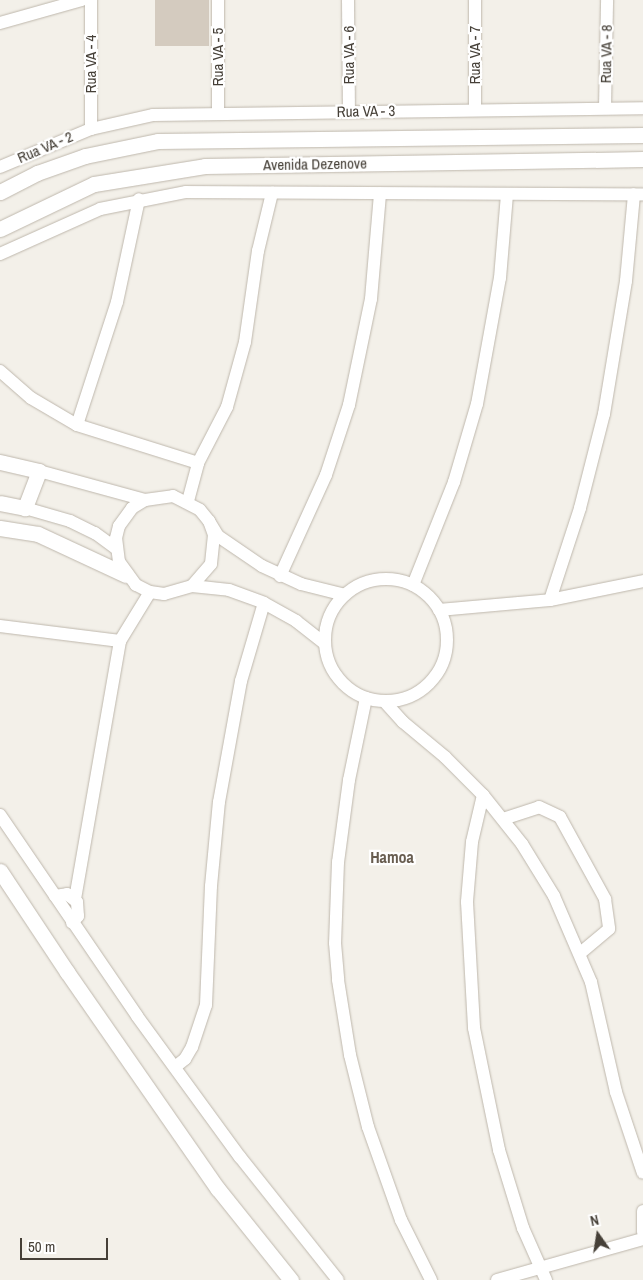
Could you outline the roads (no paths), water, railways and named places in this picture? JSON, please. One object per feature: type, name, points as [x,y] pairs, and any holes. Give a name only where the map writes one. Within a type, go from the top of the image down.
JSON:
[{"type":"street","points":[[3,17],[82,0]]},
{"type":"street","name":"Rua VA - 4","points":[[91,0],[91,129]]},
{"type":"street","name":"Rua VA - 5","points":[[218,0],[218,114]]},
{"type":"street","name":"Rua VA - 6","points":[[348,0],[349,110]]},
{"type":"street","name":"Rua VA - 7","points":[[475,0],[475,110]]},
{"type":"street","name":"Rua VA - 8","points":[[605,108],[607,0]]},
{"type":"street","name":"Rua VA - 3","points":[[91,129],[153,115],[349,110],[643,108]]},
{"type":"street","name":"Rua VA - 2","points":[[0,167],[91,129]]},
{"type":"street","name":"Avenida Dezenove","points":[[0,192],[37,173],[85,156],[158,141],[643,135]]},
{"type":"street","name":"Avenida Dezenove","points":[[0,229],[94,184],[205,166],[643,159]]},
{"type":"street","points":[[0,254],[100,209],[139,199],[186,192],[638,194],[623,307],[604,414],[580,508],[550,600]]},
{"type":"street","points":[[188,501],[198,463],[227,407],[245,342],[258,251],[272,193]]},
{"type":"street","points":[[280,576],[312,509],[349,405],[371,299],[380,193]]},
{"type":"street","points":[[413,586],[454,482],[477,404],[500,278],[507,194]]},
{"type":"street","points":[[77,425],[117,302],[139,199]]},
{"type":"street","points":[[0,370],[31,398],[77,425],[198,463]]},
{"type":"street","points":[[0,462],[40,471],[144,500],[173,496],[188,501],[229,544],[280,576],[345,595]]},
{"type":"street","points":[[25,508],[40,471]]},
{"type":"street","points":[[126,575],[116,548],[119,526],[132,508],[144,500]]},
{"type":"street","points":[[0,503],[70,521],[116,548]]},
{"type":"street","points":[[192,586],[203,576],[214,550],[208,521]]},
{"type":"street","points":[[0,528],[38,534],[126,575],[150,592],[164,594],[192,586],[229,590],[264,603],[296,620],[324,644]]},
{"type":"street","points":[[378,580],[396,580],[413,586],[428,596],[439,610],[446,628],[447,646],[442,663],[433,679],[419,691],[402,699],[384,701],[366,698],[350,690],[337,677],[328,661],[324,644],[326,625],[333,608],[345,595],[360,584],[378,580]]},
{"type":"street","points":[[439,610],[550,600],[643,581]]},
{"type":"street","points":[[72,924],[79,911],[74,898],[120,641],[150,592]]},
{"type":"street","points":[[174,1067],[185,1059],[192,1047],[206,1005],[211,886],[218,802],[241,681],[264,603]]},
{"type":"street","points":[[0,626],[120,641]]},
{"type":"street","points":[[366,698],[349,780],[338,862],[335,943],[338,980],[350,1054],[370,1135],[401,1220],[430,1280]]},
{"type":"street","points":[[384,701],[403,722],[445,757],[483,795],[503,819],[554,896],[591,982],[626,1128],[643,1173]]},
{"type":"street","points":[[483,795],[472,842],[467,902],[474,1028],[499,1150],[543,1274]]},
{"type":"street","points":[[503,819],[539,807],[560,817],[605,899],[609,929],[580,953]]},
{"type":"street","points":[[0,815],[72,924],[174,1067],[338,1280]]},
{"type":"street","points":[[0,871],[72,981],[218,1189],[291,1280]]},
{"type":"street","points":[[55,896],[67,894],[74,898]]},
{"type":"street","points":[[643,1211],[643,1232]]},
{"type":"street","points":[[497,1280],[543,1274],[643,1239]]},
{"type":"district","name":"Hamoa","points":[[392,857]]}]
